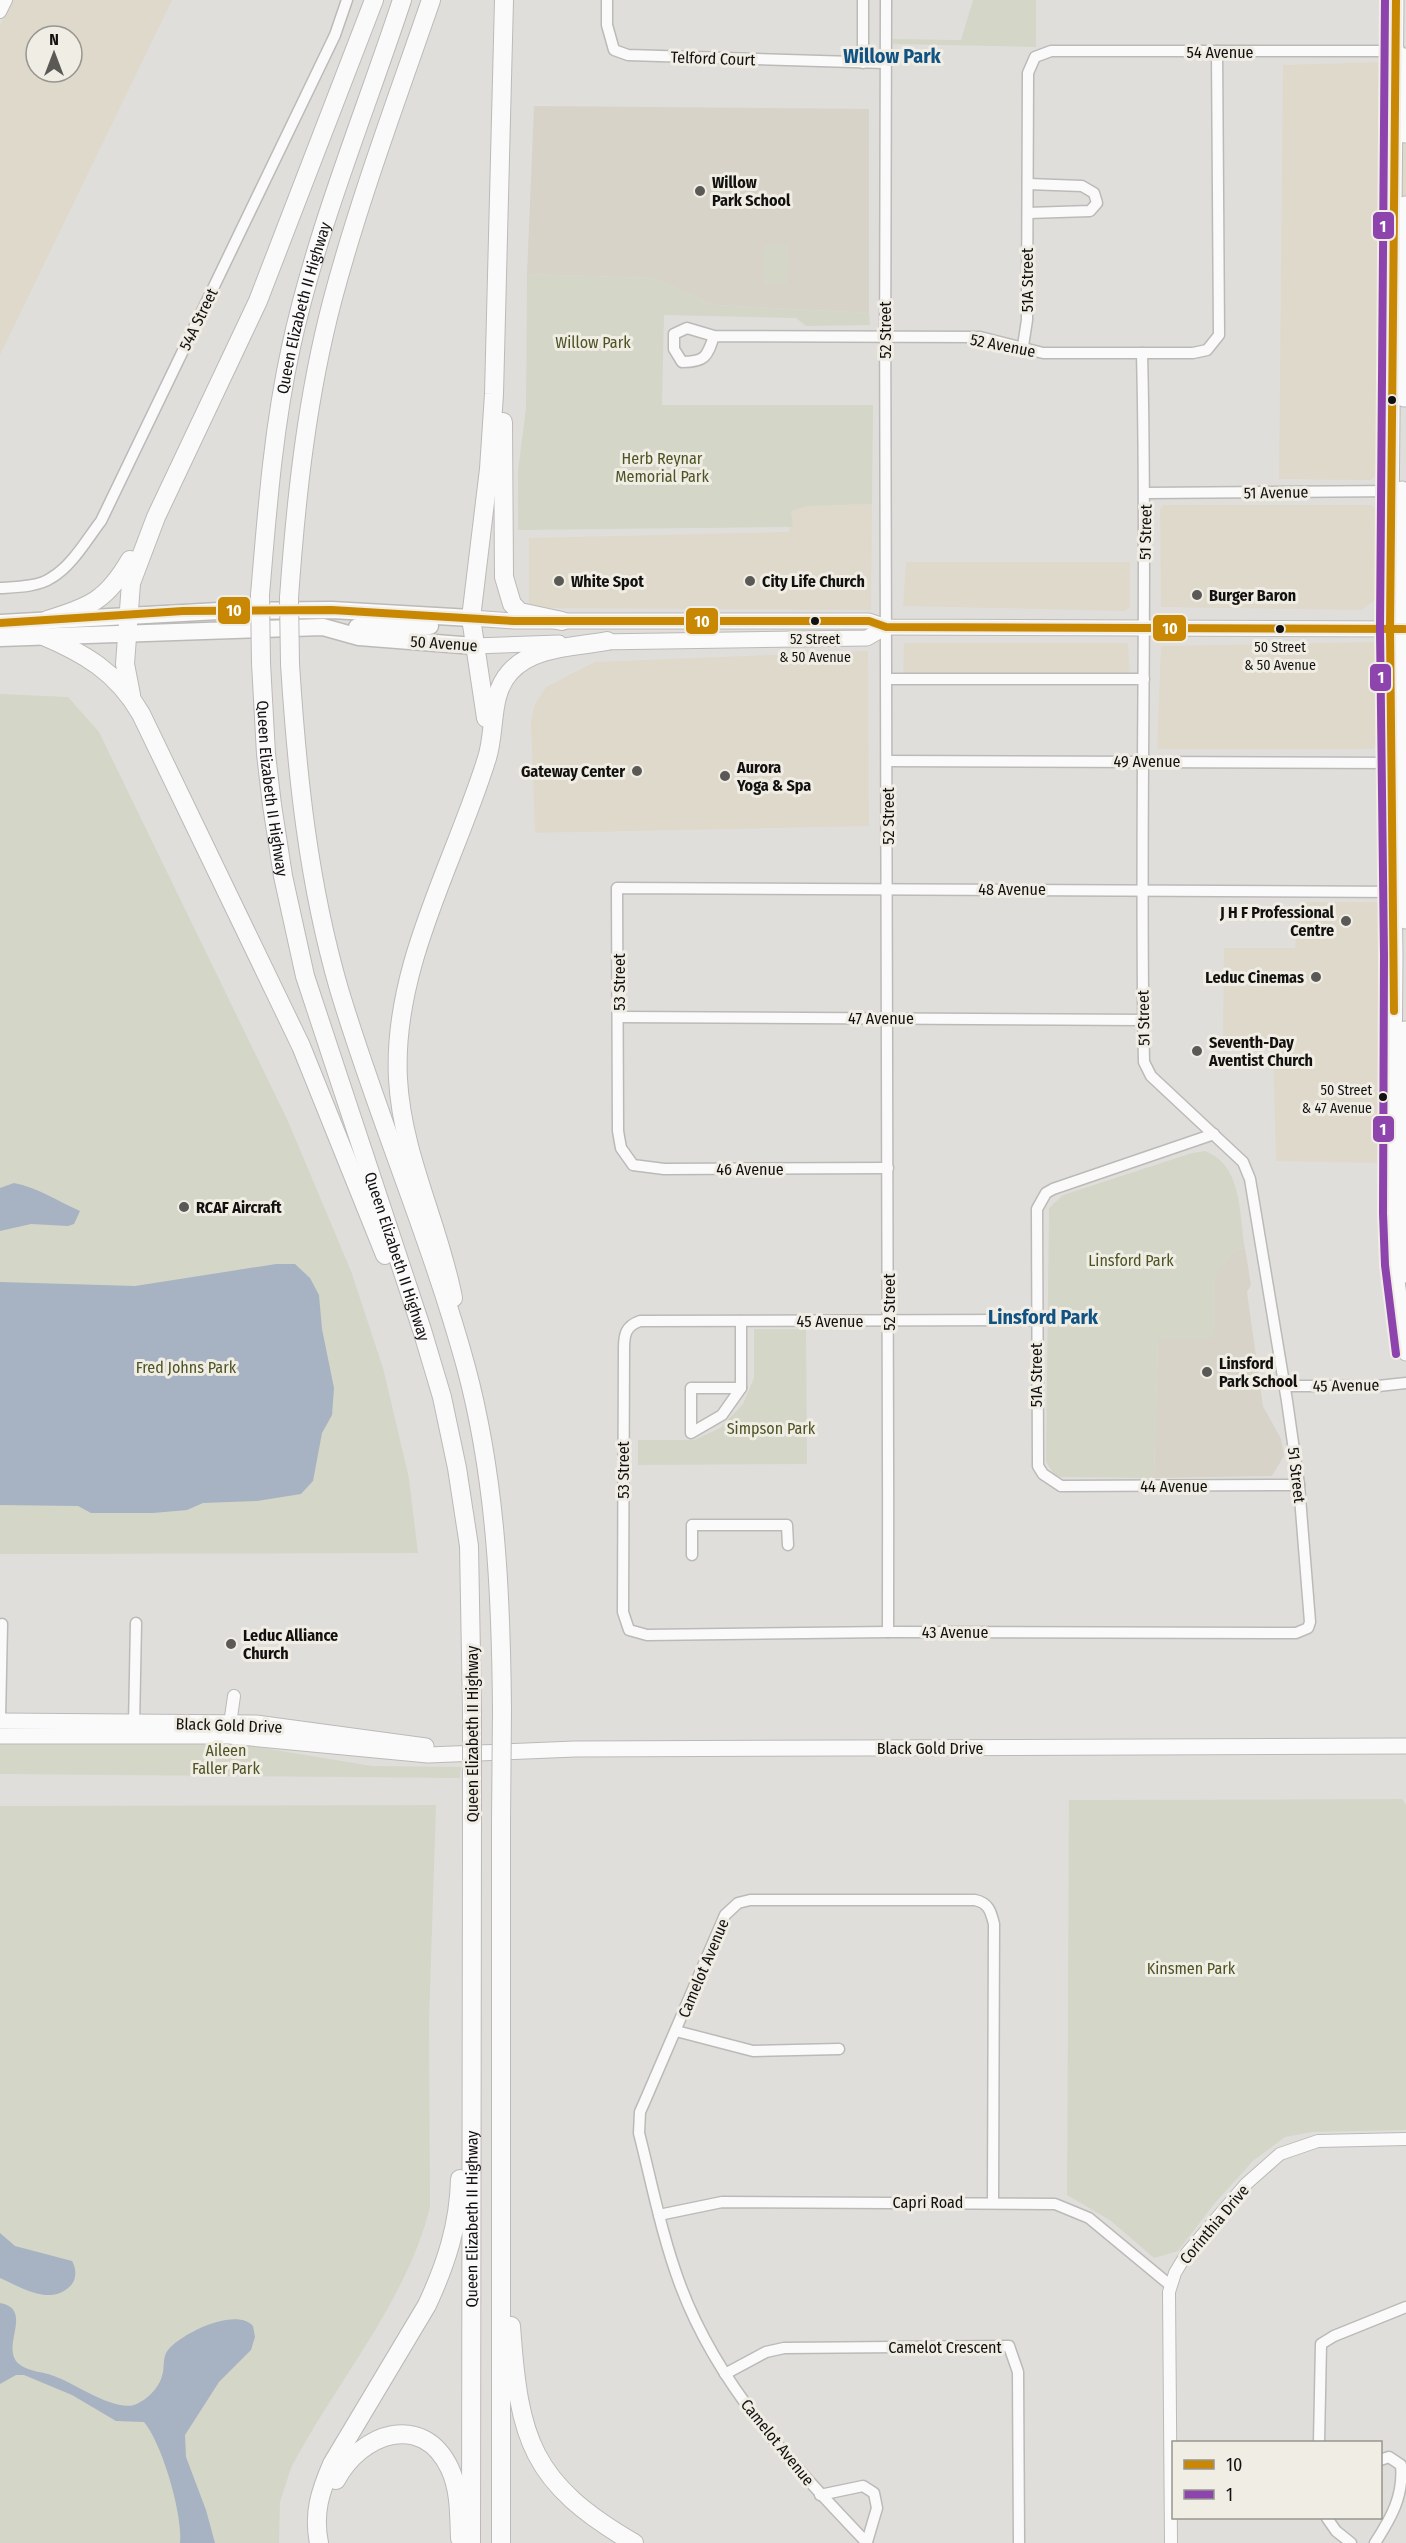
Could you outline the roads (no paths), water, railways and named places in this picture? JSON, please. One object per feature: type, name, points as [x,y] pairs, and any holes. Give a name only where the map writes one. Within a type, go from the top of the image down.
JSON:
[{"type":"highway","points":[[374,0],[258,301],[156,517],[131,583],[125,664],[132,698],[301,1046],[442,1397]]},
{"type":"highway","name":"Queen Elizabeth II Highway","points":[[402,0],[322,231],[291,346],[271,469],[260,596],[261,663],[266,754],[272,805],[283,876],[305,976],[442,1397],[457,1468],[469,1546],[472,1711],[471,2543]]},
{"type":"highway","name":"Queen Elizabeth II Highway","points":[[431,0],[356,218],[333,299],[314,385],[298,478],[289,598],[290,664],[296,759],[306,843],[322,921],[356,1043],[466,1368],[494,1513],[499,1570],[502,1710],[501,2543]]},
{"type":"highway","points":[[464,821],[482,763],[485,730],[484,701],[471,618],[489,469],[494,394],[504,0]]},
{"type":"highway","points":[[499,195],[503,286],[504,577],[512,604],[520,612],[562,621]]},
{"type":"highway","points":[[44,628],[91,605],[111,591],[156,517]]},
{"type":"highway","points":[[44,628],[97,662],[132,698]]},
{"type":"highway","points":[[466,1368],[447,1268],[407,1140],[399,1095],[397,1054],[407,981],[487,757],[496,699],[509,672],[533,655],[607,641]]},
{"type":"highway","points":[[319,2543],[316,2508],[332,2464],[428,2305],[451,2247],[460,2188],[462,2123],[471,2058]]},
{"type":"highway","points":[[500,2241],[519,2405],[529,2441],[546,2471],[569,2497],[602,2523],[634,2543]]},
{"type":"highway","points":[[329,2543],[326,2528],[327,2501],[341,2470],[369,2442],[393,2434],[424,2439],[449,2467],[457,2493],[460,2543]]},
{"type":"main road","points":[[1396,0],[1402,53],[1400,629],[1406,1275]]},
{"type":"main road","name":"50 Avenue","points":[[127,624],[219,611],[332,610],[562,621],[869,621],[886,627],[1144,630],[1400,629]]},
{"type":"main road","points":[[323,627],[430,626],[459,624],[471,618]]},
{"type":"main road","points":[[644,621],[645,642]]},
{"type":"main road","name":"50 Avenue","points":[[0,623],[44,628],[127,624],[323,627],[359,637],[474,646],[607,641],[867,638],[886,627]]},
{"type":"main road","name":"50 Avenue","points":[[0,638],[44,628]]},
{"type":"main road","points":[[1402,1011],[1395,1264],[1406,1353]]},
{"type":"main road","name":"Black Gold Drive","points":[[0,1720],[134,1729]]},
{"type":"main road","name":"Black Gold Drive","points":[[0,1736],[134,1729],[229,1729],[399,1754],[428,1755],[455,1752],[575,1749],[1406,1746]]},
{"type":"street","points":[[0,12],[6,0]]},
{"type":"street","name":"54A Street","points":[[0,588],[20,587],[51,579],[77,553],[101,521],[330,45],[347,0]]},
{"type":"street","name":"Telford Court","points":[[608,0],[607,25],[614,50],[628,55],[886,63]]},
{"type":"street","points":[[863,0],[863,63]]},
{"type":"street","name":"52 Street","points":[[886,0],[888,1632]]},
{"type":"street","name":"54 Avenue","points":[[1035,57],[1051,51],[1402,53]]},
{"type":"street","name":"52 Avenue","points":[[714,336],[980,337],[1043,352],[1193,353],[1207,350],[1219,335],[1217,51]]},
{"type":"street","name":"51A Street","points":[[1023,346],[1027,320],[1028,73],[1035,57]]},
{"type":"street","points":[[1028,184],[1082,186],[1094,193],[1097,203],[1090,211],[1028,213]]},
{"type":"street","name":"51 Street","points":[[1142,353],[1146,494],[1143,760],[1143,1020],[1146,1069],[1243,1162],[1250,1179],[1285,1386],[1299,1485],[1312,1615],[1308,1628],[1302,1631]]},
{"type":"street","name":"51 Avenue","points":[[1146,494],[1400,491]]},
{"type":"street","points":[[887,679],[1144,679]]},
{"type":"street","name":"49 Avenue","points":[[888,761],[1143,760],[1401,763]]},
{"type":"street","name":"48 Avenue","points":[[617,888],[1401,892]]},
{"type":"street","name":"53 Street","points":[[617,888],[618,1131],[621,1148]]},
{"type":"street","name":"47 Avenue","points":[[619,1017],[1143,1020]]},
{"type":"street","name":"51A Street","points":[[1051,1481],[1042,1474],[1037,1453],[1037,1209],[1046,1193],[1214,1134]]},
{"type":"street","name":"46 Avenue","points":[[621,1148],[633,1165],[664,1169],[888,1168]]},
{"type":"street","name":"45 Avenue","points":[[627,1329],[640,1321],[1036,1320]]},
{"type":"street","points":[[741,1321],[741,1388],[722,1415],[691,1433],[691,1388],[741,1388]]},
{"type":"street","name":"53 Street","points":[[622,1612],[624,1348],[627,1329]]},
{"type":"street","name":"45 Avenue","points":[[1285,1386],[1378,1386],[1406,1383]]},
{"type":"street","name":"44 Avenue","points":[[1051,1481],[1061,1486],[1299,1485]]},
{"type":"street","points":[[692,1555],[692,1525],[788,1525],[788,1545]]},
{"type":"street","name":"43 Avenue","points":[[622,1612],[629,1630],[648,1635],[1302,1631]]},
{"type":"street","points":[[134,1729],[136,1623]]},
{"type":"street","points":[[0,1720],[2,1624]]},
{"type":"street","points":[[229,1729],[234,1696]]},
{"type":"street","name":"Camelot Avenue","points":[[820,2495],[863,2486],[874,2493],[877,2508],[867,2542],[820,2495],[762,2427],[725,2374],[681,2287],[659,2215],[639,2123],[644,2103],[725,1915],[738,1903],[750,1900],[983,1902],[990,1908],[994,1924],[993,2203]]},
{"type":"street","points":[[676,2031],[753,2051],[838,2049]]},
{"type":"street","name":"Corinthia Drive","points":[[1171,2543],[1170,2285],[1187,2253],[1246,2184],[1280,2154],[1318,2141],[1406,2139]]},
{"type":"street","name":"Capri Road","points":[[659,2215],[722,2202],[1055,2204],[1079,2212],[1105,2229],[1170,2285]]},
{"type":"street","points":[[1319,2441],[1321,2344],[1334,2336],[1406,2307]]},
{"type":"street","name":"Camelot Crescent","points":[[725,2374],[766,2352],[783,2348],[1009,2346],[1018,2372],[1019,2543]]},
{"type":"street","points":[[1375,2543],[1394,2514],[1403,2483],[1401,2465],[1389,2457],[1382,2459]]},
{"type":"street","points":[[1328,2519],[1336,2532],[1351,2543]]},
{"type":"water","points":[[14,1183],[39,1191],[80,1211],[74,1224],[68,1226],[31,1224],[0,1231],[0,1188]]},
{"type":"water","points":[[276,1264],[295,1264],[310,1278],[319,1295],[322,1329],[334,1388],[332,1415],[322,1433],[313,1481],[301,1494],[257,1501],[203,1503],[187,1510],[153,1513],[91,1513],[78,1506],[0,1505],[0,1282],[135,1286]]},
{"type":"water","points":[[0,2233],[15,2246],[72,2261],[75,2278],[72,2284],[64,2291],[46,2295],[27,2290],[0,2278]]},
{"type":"water","points":[[0,2303],[10,2306],[15,2312],[13,2354],[20,2365],[54,2376],[105,2400],[125,2406],[139,2403],[155,2389],[162,2376],[166,2353],[185,2336],[209,2324],[235,2319],[253,2326],[255,2337],[251,2350],[219,2382],[185,2435],[186,2457],[206,2510],[215,2543],[180,2543],[178,2515],[170,2480],[158,2446],[144,2422],[116,2421],[72,2395],[24,2375],[16,2375],[0,2384]]},
{"type":"place","name":"Willow Park School","points":[[700,191]]},
{"type":"place","name":"White Spot","points":[[559,581]]},
{"type":"place","name":"City Life Church","points":[[750,581]]},
{"type":"place","name":"Burger Baron","points":[[1197,595]]},
{"type":"place","name":"52 Street & 50 Avenue","points":[[815,621]]},
{"type":"place","name":"50 Street & 50 Avenue","points":[[1280,629]]},
{"type":"place","name":"Gateway Center","points":[[637,771]]},
{"type":"place","name":"Aurora Yoga & Spa","points":[[725,776]]},
{"type":"place","name":"J H F Professional Centre","points":[[1346,921]]},
{"type":"place","name":"Leduc Cinemas","points":[[1316,977]]},
{"type":"place","name":"Seventh-Day Aventist Church","points":[[1197,1051]]},
{"type":"place","name":"50 Street & 47 Avenue","points":[[1383,1097]]},
{"type":"place","name":"RCAF Aircraft","points":[[184,1207]]},
{"type":"place","name":"Linsford Park School","points":[[1207,1372]]},
{"type":"place","name":"Leduc Alliance Church","points":[[231,1644]]},
{"type":"district","name":"Willow Park","points":[[892,56]]},
{"type":"district","name":"Linsford Park","points":[[1043,1317]]},
{"type":"park label","name":"Herb Reynar Memorial Park","points":[[662,467]]},
{"type":"park label","name":"Fred Johns Park","points":[[186,1367]]},
{"type":"park label","name":"Simpson Park","points":[[771,1428]]},
{"type":"park label","name":"Aileen Faller Park","points":[[226,1759]]},
{"type":"park label","name":"Kinsmen Park","points":[[1191,1968]]}]
